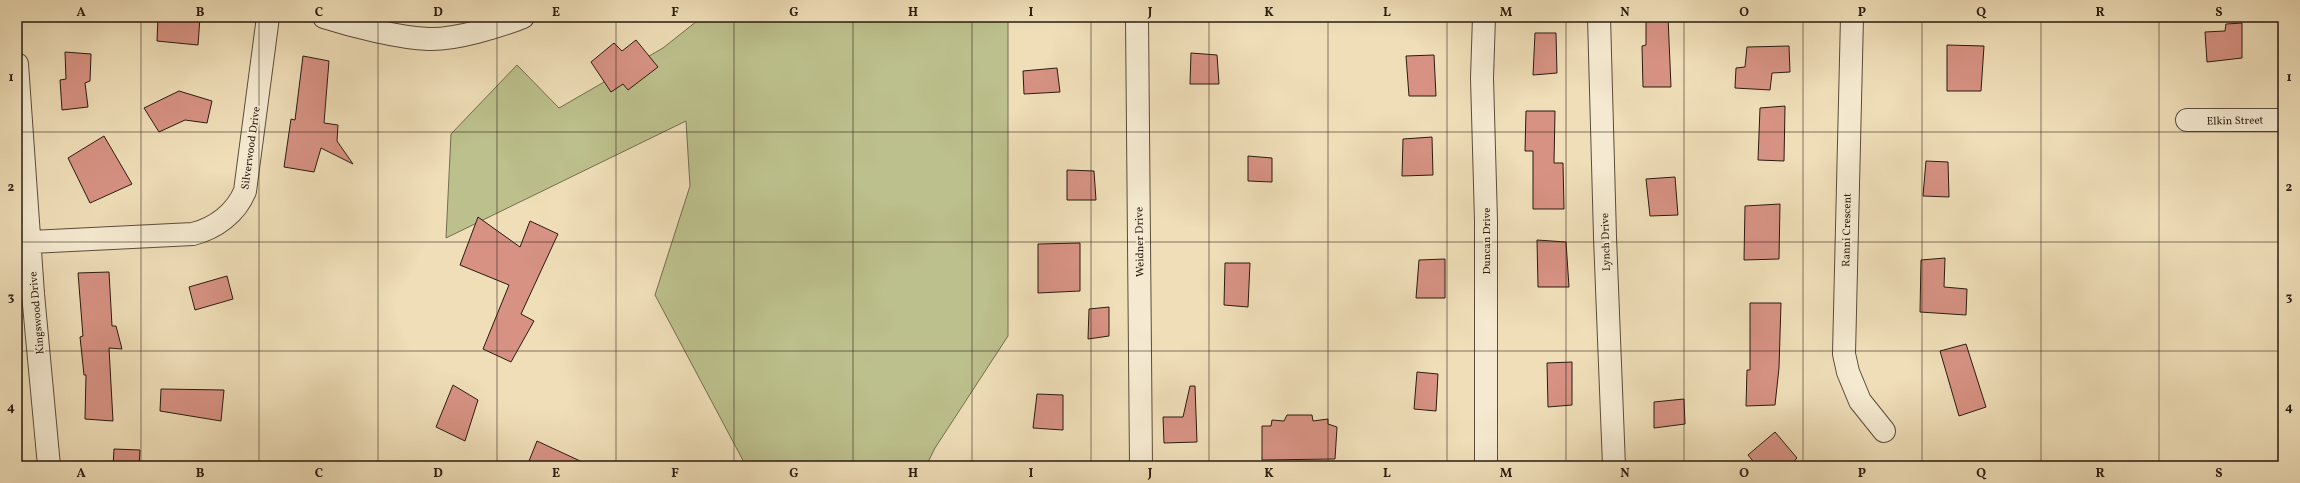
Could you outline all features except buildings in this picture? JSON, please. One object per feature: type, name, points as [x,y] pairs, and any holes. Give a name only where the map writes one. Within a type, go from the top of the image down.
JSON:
[{"type":"street","name":"Silverwood Drive","points":[[31,242],[193,234],[211,228],[228,215],[238,205],[245,191],[268,17]]},
{"type":"street","points":[[324,17],[402,36],[429,39],[467,34],[499,26],[523,17]]},
{"type":"street","name":"Weidner Drive","points":[[1137,17],[1141,466]]},
{"type":"street","name":"Duncan Drive","points":[[1484,17],[1482,78],[1486,220],[1486,466]]},
{"type":"street","name":"Lynch Drive","points":[[1599,17],[1614,466]]},
{"type":"street","name":"Ranni Crescent","points":[[1852,17],[1844,354],[1848,372],[1860,401],[1884,431]]},
{"type":"street","name":"Kingswood Drive","points":[[17,64],[31,242],[25,294],[50,466]]},
{"type":"street","name":"Elkin Street","points":[[2187,120],[2283,120]]},
{"type":"green space","points":[[702,17],[1008,17],[1008,336],[935,448],[926,466],[746,466],[655,295],[690,186],[686,121],[446,238],[451,134],[517,65],[559,108],[663,48]]}]
